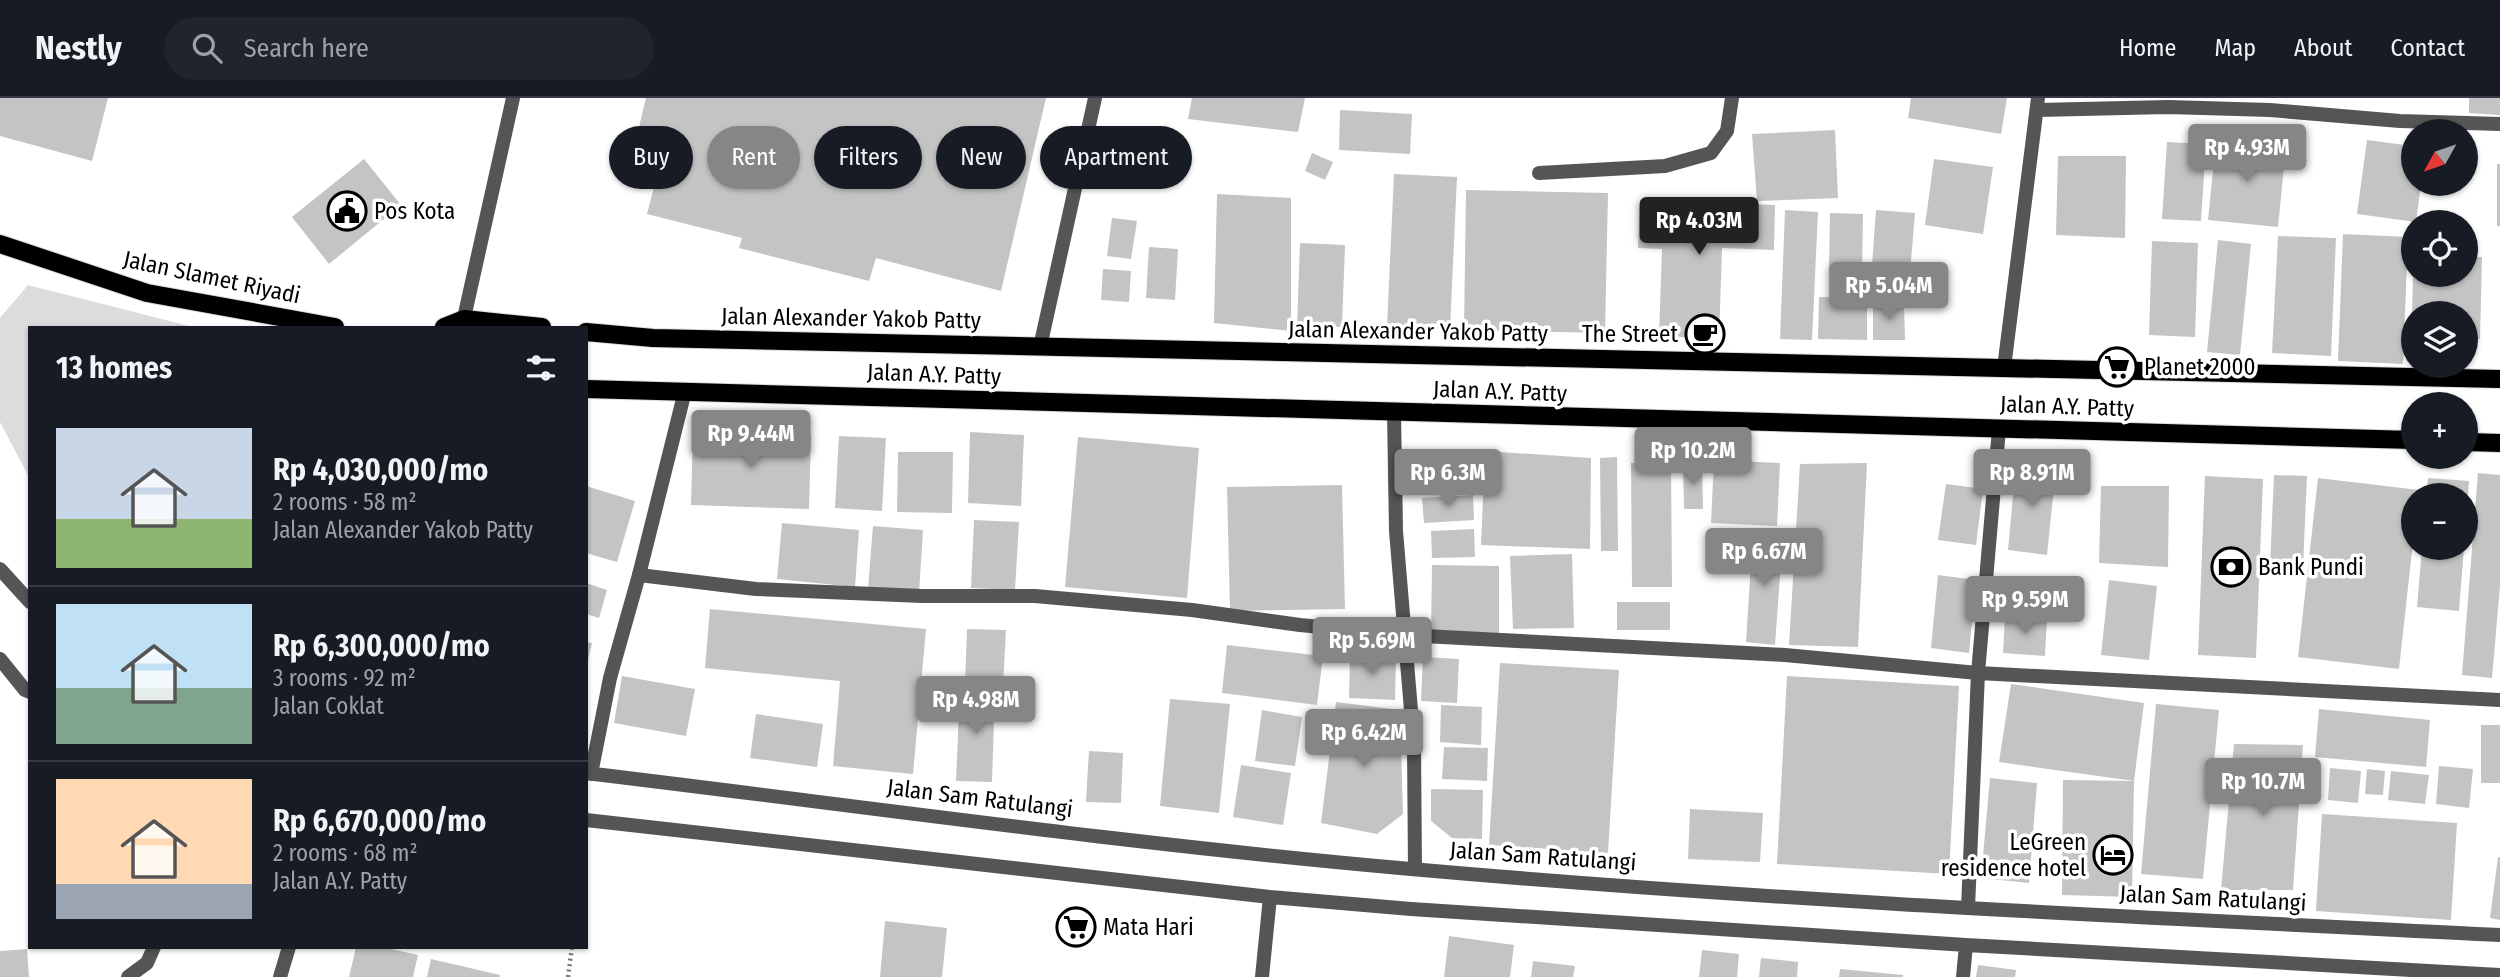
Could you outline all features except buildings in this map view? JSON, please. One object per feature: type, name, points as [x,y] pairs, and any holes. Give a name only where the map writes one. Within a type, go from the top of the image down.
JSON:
[{"type":"main road","name":"Jalan Slamet Riyadi","points":[[0,244],[147,293],[329,326]]},
{"type":"main road","points":[[463,323],[522,326]]},
{"type":"main road","name":"Jalan Alexander Yakob Patty","points":[[588,332],[653,338],[2500,379]]},
{"type":"main road","name":"Jalan A.Y. Patty","points":[[588,389],[2401,440]]},
{"type":"main road","points":[[2478,442],[2500,443]]},
{"type":"street","points":[[463,323],[513,98]]},
{"type":"street","points":[[1040,347],[1094,98]]},
{"type":"street","points":[[1539,173],[1665,166],[1711,153],[1727,131],[1732,98]]},
{"type":"street","points":[[2004,368],[2038,104],[2270,110],[2400,121],[2500,124]]},
{"type":"street","points":[[589,773],[610,678],[685,391]]},
{"type":"street","points":[[1394,412],[1396,531],[1414,746],[1415,869]]},
{"type":"street","points":[[1968,908],[1978,673],[1999,429]]},
{"type":"street","points":[[0,569],[28,600]]},
{"type":"street","points":[[639,575],[756,589],[922,596],[1035,596],[1192,610],[1300,625],[1405,635],[1785,655],[1978,673],[2500,700]]},
{"type":"street","points":[[0,659],[28,691]]},
{"type":"street","name":"Jalan Sam Ratulangi","points":[[589,773],[1276,857],[1415,869],[1968,908],[2500,936]]},
{"type":"street","points":[[588,820],[1270,897],[1411,909],[1966,945],[2500,975]]},
{"type":"street","points":[[1262,977],[1270,897]]},
{"type":"street","points":[[1963,977],[1966,945]]},
{"type":"street","points":[[128,977],[147,963],[153,949]]},
{"type":"street","points":[[280,977],[288,949]]},
{"type":"path","points":[[568,977],[572,949]]},
{"type":"shaded area","points":[[28,285],[189,326],[28,326],[28,475],[0,422],[0,318]]},
{"type":"place","name":"Pos Kota","points":[[347,211]]},
{"type":"place","name":"The Street","points":[[1705,334]]},
{"type":"place","name":"Planet 2000","points":[[2117,367]]},
{"type":"place","name":"Bank Pundi","points":[[2231,567]]},
{"type":"place","name":"LeGreen residence hotel","points":[[2113,855]]},
{"type":"place","name":"Mata Hari","points":[[1076,927]]}]
